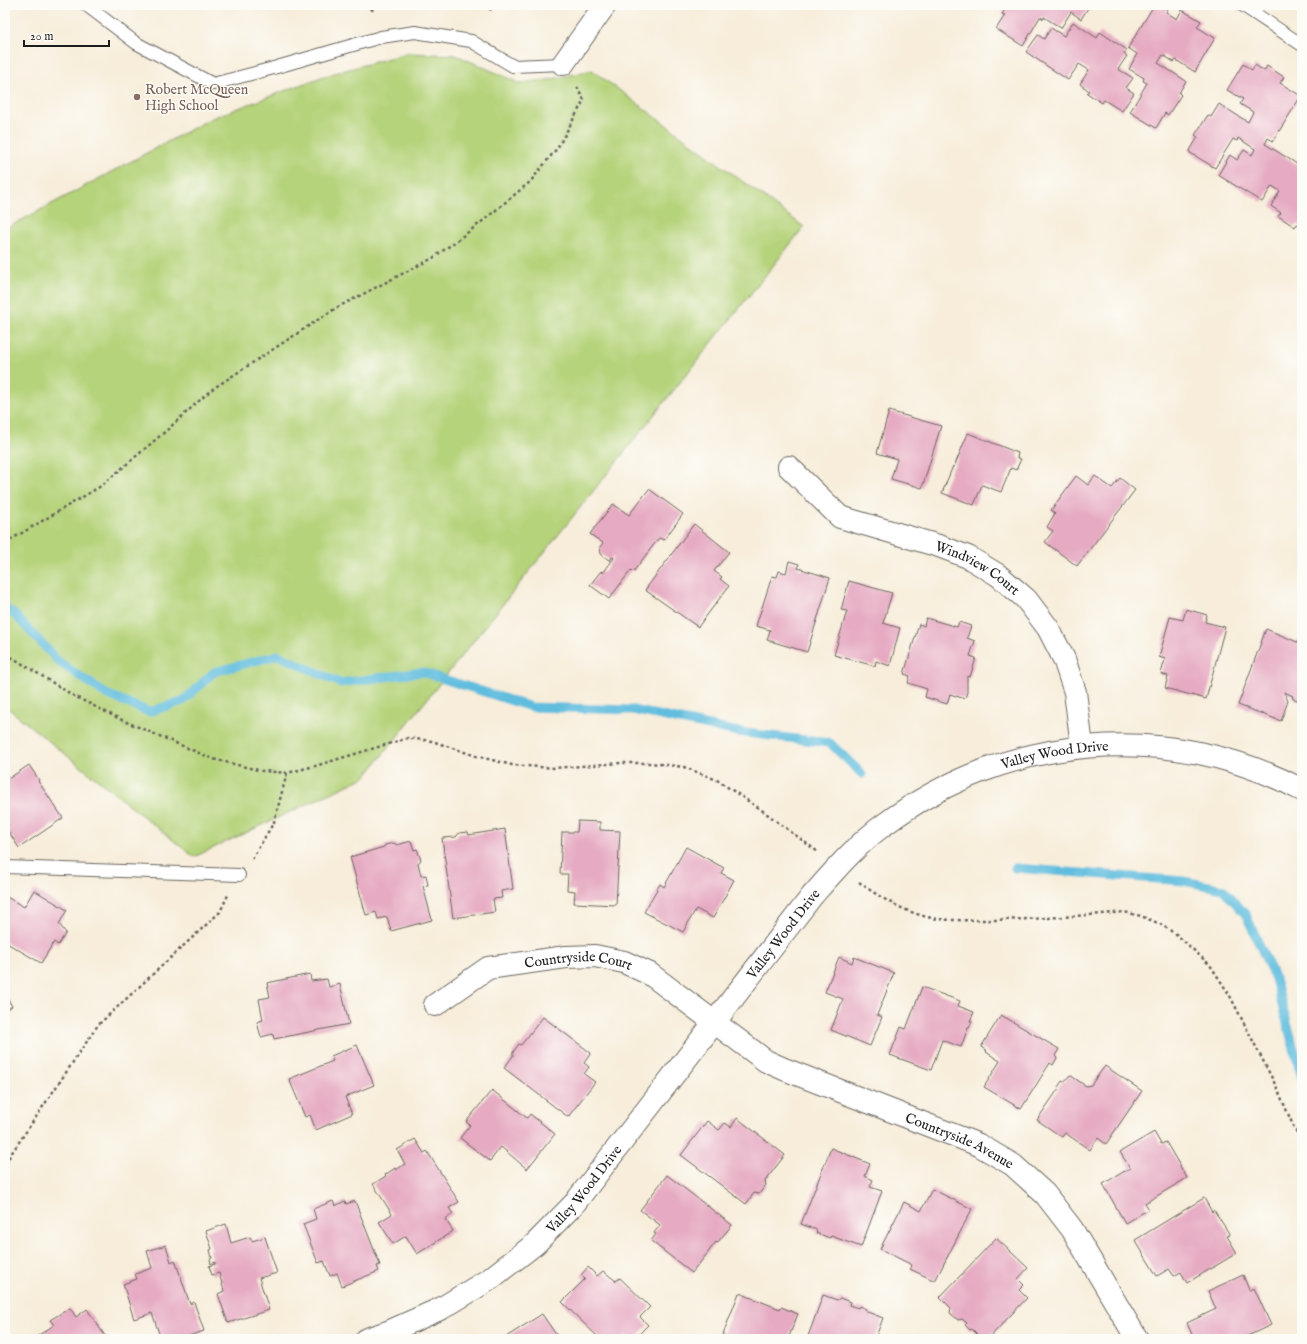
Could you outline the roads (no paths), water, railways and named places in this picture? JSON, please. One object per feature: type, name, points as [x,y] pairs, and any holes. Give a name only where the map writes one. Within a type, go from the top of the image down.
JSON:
[{"type":"street","points":[[563,64],[605,5]]},
{"type":"street","name":"Windview Court","points":[[789,467],[840,517],[939,546],[968,557],[998,575],[1026,599],[1048,628],[1064,659],[1075,692],[1082,746]]},
{"type":"street","name":"Valley Wood Drive","points":[[367,1339],[388,1332],[442,1308],[490,1279],[535,1244],[574,1204],[812,896],[844,859],[885,824],[932,793],[980,771],[1020,758],[1082,746],[1127,744],[1177,748],[1227,759],[1280,778],[1302,790]]},
{"type":"street","name":"Countryside Court","points":[[435,1005],[488,968],[566,957],[595,956],[624,962],[650,974],[715,1023]]},
{"type":"street","name":"Countryside Avenue","points":[[715,1023],[766,1061],[979,1145],[1013,1166],[1045,1194],[1072,1229],[1137,1339]]},
{"type":"lane","points":[[86,5],[136,43],[213,84],[381,37],[415,32],[471,41],[513,66],[563,64]]},
{"type":"lane","points":[[1242,5],[1302,45]]},
{"type":"lane","points":[[5,867],[239,875]]},
{"type":"waterway","points":[[5,608],[14,614],[59,662],[106,694],[149,712],[183,701],[214,672],[278,655],[340,683],[422,672],[531,707],[633,710],[738,732],[830,743],[862,774]]},
{"type":"waterway","points":[[1015,868],[1184,881],[1223,889],[1246,915],[1275,979],[1302,1078]]},
{"type":"place","name":"Robert McQueen High School","points":[[137,97]]}]
